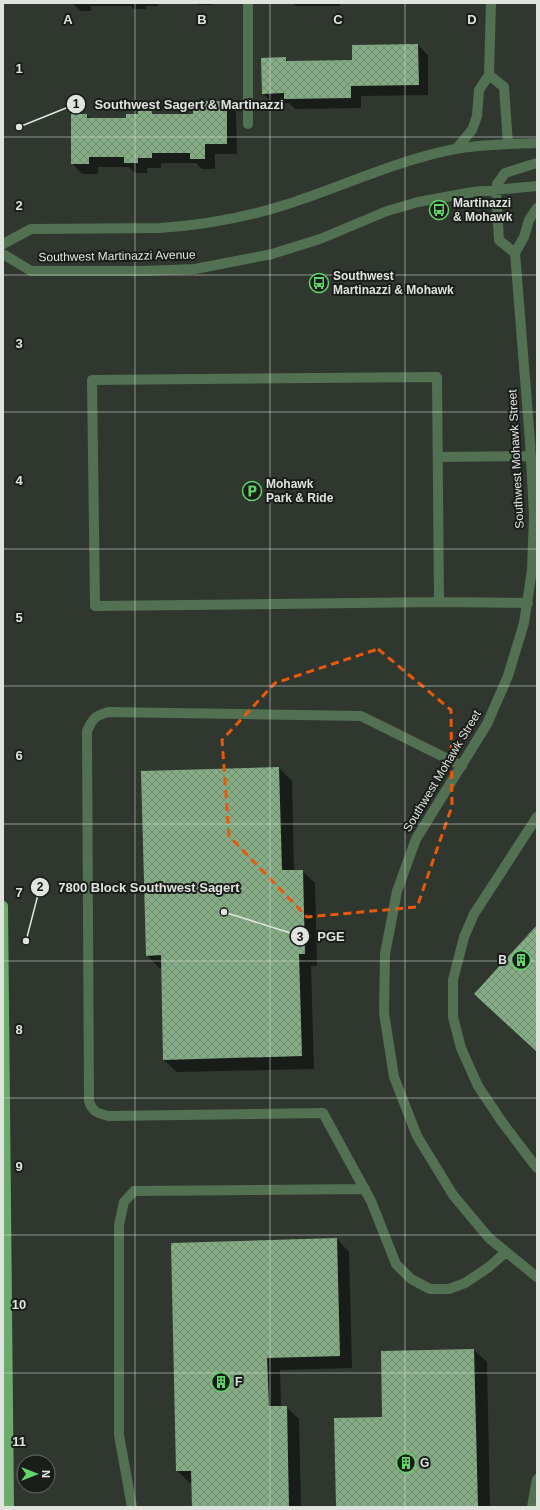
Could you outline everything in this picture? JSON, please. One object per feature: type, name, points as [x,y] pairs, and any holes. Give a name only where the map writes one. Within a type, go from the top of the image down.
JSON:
[{"type":"main road","points":[[3,906],[9,1507]]},
{"type":"street","points":[[248,3],[248,124]]},
{"type":"street","points":[[456,149],[472,130],[477,116],[479,90],[489,74],[491,3]]},
{"type":"street","points":[[489,74],[504,87],[508,144]]},
{"type":"street","points":[[3,244],[31,229],[180,227],[257,214],[290,204],[397,165],[456,149],[537,143]]},
{"type":"street","points":[[537,164],[505,173],[497,184],[496,190],[499,240],[515,253],[524,237],[529,220],[537,208]]},
{"type":"street","name":"Southwest Martinazzi Avenue","points":[[3,254],[31,271],[143,271],[195,269],[272,254],[320,239],[387,211],[418,202],[451,195],[537,186]]},
{"type":"street","name":"Southwest Mohawk Street","points":[[515,253],[534,438],[531,456],[536,516],[528,603],[524,623],[508,676],[487,724],[416,839],[397,891],[385,954],[384,1013],[394,1077],[417,1136],[453,1195],[489,1238],[537,1277]]},
{"type":"street","points":[[439,602],[437,377],[92,380],[94,606],[439,602],[528,603]]},
{"type":"street","points":[[438,457],[531,456]]},
{"type":"street","points":[[462,766],[361,716],[108,712],[97,715],[92,720],[87,731],[89,1101],[91,1108],[99,1114],[109,1116],[323,1113],[371,1201],[396,1264],[411,1280],[430,1289],[449,1289],[465,1283],[489,1267],[506,1252]]},
{"type":"street","points":[[537,817],[474,914],[464,937],[453,980],[453,1017],[461,1048],[478,1086],[502,1122],[537,1168]]},
{"type":"street","points":[[132,1507],[119,1435],[119,1225],[124,1202],[134,1191],[365,1189]]},
{"type":"street","points":[[532,1507],[537,1479]]},
{"type":"highlighted area","points":[[378,649],[451,710],[452,806],[417,907],[307,917],[229,836],[222,740],[275,683]]},
{"type":"building","points":[[418,44],[419,85],[351,86],[351,98],[284,99],[284,93],[262,94],[261,58],[286,57],[286,61],[352,60],[352,45]]},
{"type":"building","points":[[204,101],[227,101],[227,144],[205,144],[205,159],[190,159],[190,153],[152,153],[152,158],[138,158],[138,163],[124,163],[124,157],[89,157],[89,164],[71,164],[71,114],[87,114],[87,118],[126,118],[126,114],[138,114],[138,111],[152,111],[152,114],[193,114],[193,109],[204,109]]},
{"type":"building","points":[[279,767],[282,870],[303,870],[305,954],[299,954],[302,1056],[163,1060],[161,955],[146,956],[141,771]]},
{"type":"building","name":"B","points":[[537,925],[537,1052],[474,994]]},
{"type":"building","name":"F","points":[[337,1238],[340,1356],[267,1358],[269,1406],[287,1406],[289,1507],[192,1507],[191,1471],[176,1471],[171,1243]]},
{"type":"building","name":"G","points":[[474,1349],[478,1507],[336,1507],[334,1418],[382,1417],[381,1351]]},
{"type":"place","name":"Southwest Sagert & Martinazzi","points":[[19,127]]},
{"type":"place","name":"Martinazzi & Mohawk","points":[[439,210]]},
{"type":"place","name":"Southwest Martinazzi & Mohawk","points":[[319,283]]},
{"type":"place","name":"Mohawk Park & Ride","points":[[252,491]]},
{"type":"place","name":"PGE","points":[[224,912]]},
{"type":"place","name":"7800 Block Southwest Sagert","points":[[26,941]]},
{"type":"place","name":"B","points":[[521,960]]},
{"type":"place","name":"F","points":[[221,1382]]},
{"type":"place","name":"G","points":[[406,1463]]}]
